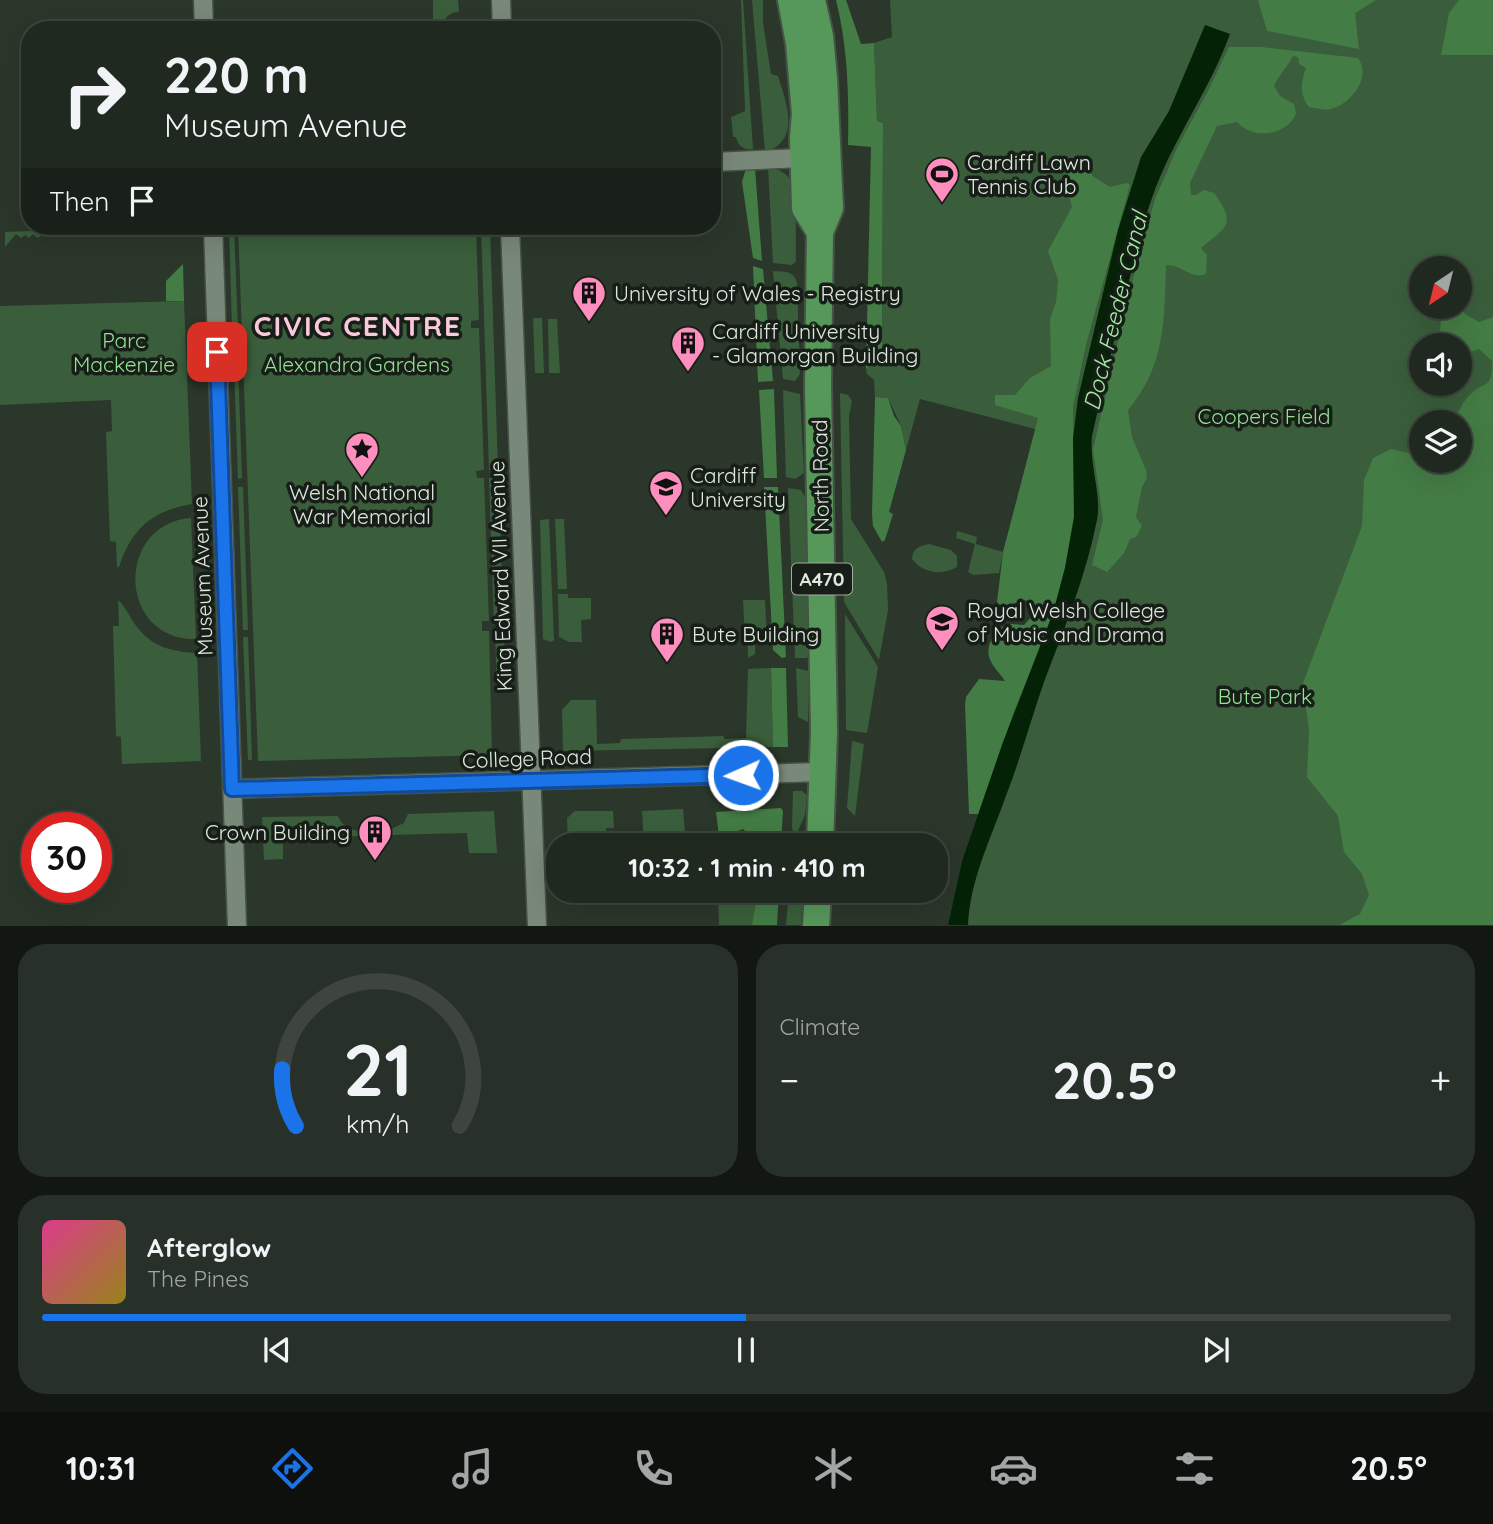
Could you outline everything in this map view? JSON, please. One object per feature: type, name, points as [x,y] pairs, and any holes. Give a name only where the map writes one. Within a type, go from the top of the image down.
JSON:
[{"type":"main road","name":"North Road","points":[[791,0],[805,114],[805,208],[820,232]]},
{"type":"main road","name":"North Road","points":[[813,0],[820,36],[830,176],[830,208],[820,232],[818,385],[824,662],[820,833]]},
{"type":"main road","points":[[816,926],[817,903]]},
{"type":"street","points":[[203,0],[204,21]]},
{"type":"street","points":[[501,0],[502,21]]},
{"type":"street","points":[[721,162],[803,158]]},
{"type":"street","name":"Museum Avenue","points":[[212,235],[237,926]]},
{"type":"street","name":"King Edward VII Avenue","points":[[510,235],[537,926]]},
{"type":"street","name":"College Road","points":[[232,789],[823,772]]},
{"type":"green space","points":[[433,0],[458,0],[459,12],[452,13],[444,21],[433,21]]},
{"type":"green space","points":[[741,0],[753,149],[741,147],[736,137],[733,137],[731,117],[745,111]]},
{"type":"green space","points":[[752,0],[763,0],[763,23],[771,74],[778,76],[788,119],[784,139],[765,152]]},
{"type":"green space","points":[[836,0],[846,0],[861,44],[874,43],[877,121],[883,123],[882,347],[879,360],[866,369],[871,147],[848,145],[847,72]]},
{"type":"green space","name":"Bute Park","points":[[890,0],[1493,0],[1493,925],[948,925],[962,861],[1014,712],[1073,439],[920,399],[906,450],[901,426],[888,398],[875,397],[874,380],[867,374],[866,369],[878,360],[882,347],[883,123],[877,121],[874,43],[892,37]]},
{"type":"green space","points":[[1258,0],[1376,0],[1355,13],[1359,49],[1267,31]]},
{"type":"green space","points":[[1459,0],[1493,0],[1493,55],[1441,55],[1449,13]]},
{"type":"green space","points":[[1229,47],[1261,47],[1358,58],[1362,65],[1361,81],[1352,96],[1338,106],[1326,110],[1309,107],[1302,88],[1306,68],[1299,64],[1298,57],[1293,56],[1274,86],[1280,96],[1294,104],[1296,114],[1285,127],[1269,133],[1260,133],[1244,128],[1237,122],[1217,126],[1190,183],[1191,195],[1204,190],[1214,193],[1225,212],[1226,225],[1201,248],[1207,255],[1206,274],[1191,274],[1166,265],[1161,341],[1150,376],[1128,410],[1132,437],[1147,478],[1142,487],[1136,517],[1142,526],[1107,572],[1092,565],[1103,520],[1093,449],[1131,286],[1155,199],[1178,146]]},
{"type":"green space","points":[[1082,164],[1094,177],[1110,187],[1127,183],[1130,185],[1086,345],[1073,407],[1074,517],[1065,568],[1053,613],[1014,712],[979,814],[969,814],[966,697],[979,679],[1005,681],[989,657],[990,643],[1003,627],[1011,624],[1024,625],[1035,613],[1033,604],[1025,600],[1002,607],[997,602],[1003,552],[1038,418],[995,405],[995,395],[1015,395],[1030,378],[1051,366],[1050,319],[1056,302],[1058,280],[1048,251],[1072,207],[1065,169]]},
{"type":"green space","points":[[768,167],[784,173],[793,187],[796,261],[792,265],[773,263]]},
{"type":"green space","points":[[746,168],[755,168],[762,261],[753,258],[742,182]]},
{"type":"green space","points":[[21,231],[21,235],[25,235],[21,238],[16,234],[5,247],[5,232]]},
{"type":"green space","points":[[229,235],[234,235],[238,328],[232,329]]},
{"type":"green space","name":"Alexandra Gardens","points":[[238,235],[476,235],[479,320],[471,321],[471,328],[479,328],[484,470],[476,471],[477,478],[484,478],[489,621],[482,621],[482,631],[489,631],[492,755],[258,761]]},
{"type":"green space","points":[[481,235],[490,235],[498,470],[489,470]]},
{"type":"green space","points":[[183,264],[184,301],[166,301],[166,281]]},
{"type":"green space","points":[[753,266],[763,269],[773,381],[758,382]]},
{"type":"green space","points":[[773,271],[791,274],[797,283],[800,374],[795,381],[783,379]]},
{"type":"green space","name":"Parc Mackenzie","points":[[184,301],[192,504],[166,511],[145,524],[130,542],[117,567],[116,542],[110,541],[106,432],[112,431],[111,400],[0,405],[0,306]]},
{"type":"green space","points":[[1493,317],[1493,925],[1339,925],[1360,914],[1369,895],[1362,874],[1344,852],[1338,816],[1307,777],[1309,731],[1303,683],[1362,526],[1364,480],[1373,458],[1391,449],[1409,453],[1409,473],[1472,473],[1472,410],[1459,410],[1473,392],[1489,381],[1492,361],[1479,349],[1472,352],[1472,333],[1440,333],[1441,319],[1472,318],[1479,322]]},
{"type":"green space","points":[[533,318],[542,318],[544,373],[535,373]]},
{"type":"green space","points":[[548,319],[557,319],[560,373],[549,373]]},
{"type":"green space","points":[[233,336],[237,336],[242,478],[238,479]]},
{"type":"green space","points":[[774,389],[777,478],[764,478],[759,390]]},
{"type":"green space","points":[[783,390],[800,394],[804,473],[795,479],[786,477]]},
{"type":"green space","points":[[840,393],[848,395],[852,401],[849,416],[851,519],[884,572],[887,584],[888,610],[879,660],[844,602]]},
{"type":"green space","points":[[875,397],[888,398],[894,416],[901,426],[906,450],[889,512],[893,514],[882,542],[873,526],[872,514]]},
{"type":"green space","points":[[489,478],[499,478],[503,621],[494,621]]},
{"type":"green space","points":[[238,487],[243,487],[248,630],[243,630]]},
{"type":"green space","points":[[764,487],[778,487],[786,657],[782,658],[773,650]]},
{"type":"green space","points":[[788,488],[801,490],[805,497],[810,652],[807,658],[795,658]]},
{"type":"green space","points":[[191,518],[196,639],[170,635],[151,622],[140,603],[135,582],[138,559],[148,540],[166,525]]},
{"type":"green space","points":[[549,519],[554,640],[551,642],[543,639],[540,520]]},
{"type":"green space","points":[[555,519],[564,519],[567,589],[558,589]]},
{"type":"green space","points":[[957,531],[977,537],[976,544],[1003,552],[999,573],[973,575],[968,572],[975,544],[956,538]]},
{"type":"green space","points":[[929,544],[951,550],[957,556],[957,567],[945,572],[933,572],[916,564],[912,559],[915,550]]},
{"type":"green space","points":[[558,594],[568,594],[568,598],[591,598],[591,619],[581,620],[582,642],[569,642],[559,637]]},
{"type":"green space","points":[[118,600],[143,634],[156,644],[171,650],[197,653],[201,761],[122,764],[121,737],[116,736],[113,626],[119,626]]},
{"type":"green space","points":[[743,600],[765,600],[767,635],[755,635],[755,654],[748,658],[745,636]]},
{"type":"green space","points":[[845,614],[878,667],[867,733],[846,730]]},
{"type":"green space","points":[[495,631],[504,632],[506,692],[497,693]]},
{"type":"green space","points":[[243,637],[248,637],[252,760],[248,760]]},
{"type":"green space","points":[[771,668],[773,747],[563,751],[562,710],[571,700],[596,700],[597,744],[620,743],[621,739],[724,736],[724,739],[746,738],[748,669]]},
{"type":"green space","points":[[771,668],[786,668],[788,747],[773,747]]},
{"type":"green space","points":[[796,668],[809,671],[808,722],[798,717]]},
{"type":"green space","points":[[852,741],[864,744],[855,816],[847,808]]},
{"type":"green space","points":[[793,791],[802,791],[807,795],[805,815],[797,833],[793,832]]},
{"type":"green space","points":[[781,808],[782,833],[747,833],[743,829],[733,833],[719,833],[716,812]]},
{"type":"green space","points":[[683,809],[685,833],[643,833],[642,811]]},
{"type":"green space","points":[[494,811],[497,853],[469,853],[467,833],[390,835],[389,830],[404,823],[408,814]]},
{"type":"green space","points":[[575,811],[613,811],[614,828],[606,828],[606,833],[568,833],[567,818]]},
{"type":"green space","points":[[338,816],[346,826],[359,831],[359,836],[283,839],[283,859],[264,860],[262,817]]},
{"type":"green space","points":[[718,903],[769,903],[770,925],[719,925]]},
{"type":"green space","points":[[756,903],[778,903],[777,925],[752,925]]},
{"type":"green space","points":[[788,903],[802,903],[801,925],[786,925]]},
{"type":"water","name":"Dock Feeder Canal","points":[[1205,25],[1230,34],[1212,76],[1160,177],[1142,231],[1092,436],[1098,510],[1087,561],[983,858],[973,891],[968,925],[948,925],[962,861],[1003,742],[1053,613],[1065,568],[1074,517],[1073,438],[1078,398],[1118,230],[1141,157],[1169,111]]},
{"type":"place","name":"Cardiff Lawn Tennis Club","points":[[942,204]]},
{"type":"place","name":"University of Wales - Registry","points":[[589,323]]},
{"type":"place","name":"Cardiff University - Glamorgan Building","points":[[688,373]]},
{"type":"place","name":"Welsh National War Memorial","points":[[362,479]]},
{"type":"place","name":"Cardiff University","points":[[666,517]]},
{"type":"place","name":"Royal Welsh College of Music and Drama","points":[[942,652]]},
{"type":"place","name":"Bute Building","points":[[667,664]]},
{"type":"place","name":"Crown Building","points":[[375,862]]},
{"type":"district","name":"CIVIC CENTRE","points":[[358,325]]},
{"type":"route","points":[[217,352],[232,789],[743,775]]},
{"type":"park label","name":"Coopers Field","points":[[1264,416]]}]
